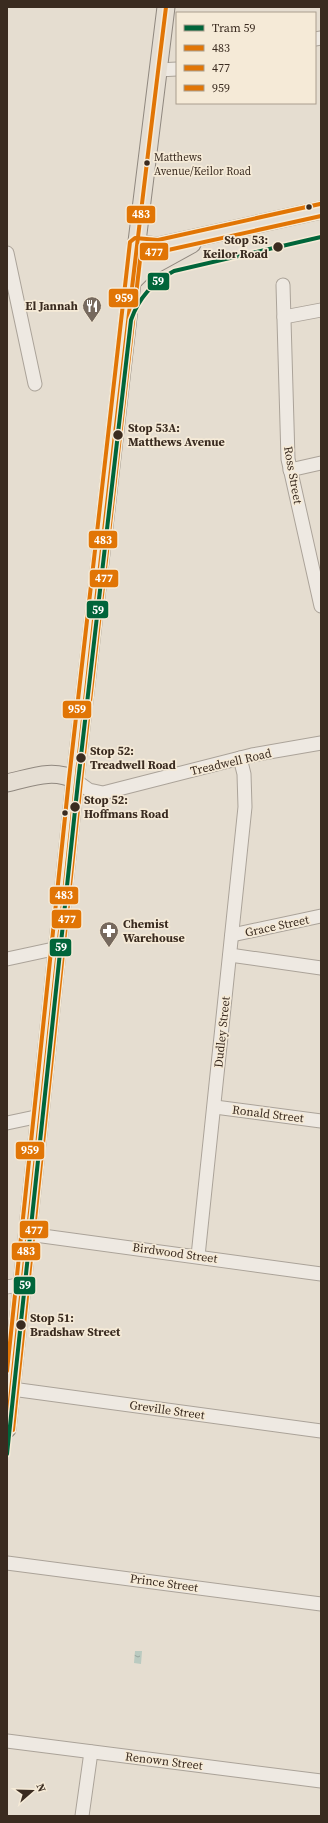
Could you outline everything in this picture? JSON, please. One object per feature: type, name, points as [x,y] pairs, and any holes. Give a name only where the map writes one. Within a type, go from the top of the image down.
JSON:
[{"type":"main road","points":[[7,1429],[12,1389],[15,1285],[28,1234],[75,780],[136,244],[166,7]]},
{"type":"main road","points":[[136,244],[156,246],[321,210]]},
{"type":"main road","points":[[132,282],[138,275],[149,267],[214,233]]},
{"type":"main road","points":[[7,783],[52,773],[63,774],[75,780]]},
{"type":"street","points":[[158,70],[176,70]]},
{"type":"street","points":[[7,253],[35,384]]},
{"type":"street","name":"Ross Street","points":[[283,285],[287,452],[321,606]]},
{"type":"street","points":[[284,317],[321,310]]},
{"type":"street","points":[[290,470],[321,463]]},
{"type":"street","name":"Treadwell Road","points":[[75,780],[89,790],[103,793],[246,756],[321,743]]},
{"type":"street","name":"Dudley Street","points":[[198,1256],[245,807],[244,774],[246,756]]},
{"type":"street","name":"Grace Street","points":[[232,935],[321,916]]},
{"type":"street","points":[[7,959],[58,948]]},
{"type":"street","points":[[230,955],[321,968]]},
{"type":"street","name":"Ronald Street","points":[[214,1107],[321,1121]]},
{"type":"street","points":[[7,1123],[40,1116]]},
{"type":"street","name":"Birdwood Street","points":[[28,1234],[321,1274]]},
{"type":"street","name":"Greville Street","points":[[12,1389],[321,1431]]},
{"type":"street","name":"Prince Street","points":[[7,1562],[321,1604]]},
{"type":"street","name":"Renown Street","points":[[7,1741],[321,1781]]},
{"type":"street","points":[[82,1816],[91,1752]]},
{"type":"water","points":[[135,1651],[142,1651],[141,1664],[134,1663]]},
{"type":"tram line","name":"59","points":[[7,1454],[78,782],[131,320],[138,304],[153,285],[174,271],[321,237]]},
{"type":"transit line","name":"483","points":[[7,1429],[103,540],[166,7]]},
{"type":"transit line","name":"959","points":[[7,1371],[69,779],[130,242],[135,238],[158,240],[320,204]]},
{"type":"transit line","name":"477","points":[[13,1430],[81,781],[141,251],[159,252],[321,216]]},
{"type":"place","name":"Matthews Avenue/Keilor Road","points":[[147,163]]},
{"type":"place","name":"Stop 53: Keilor Road","points":[[278,247]]},
{"type":"place","name":"El Jannah","points":[[92,323]]},
{"type":"place","name":"Stop 53A: Matthews Avenue","points":[[118,435]]},
{"type":"place","name":"Stop 52: Treadwell Road","points":[[81,758]]},
{"type":"place","name":"Stop 52: Hoffmans Road","points":[[75,807]]},
{"type":"place","name":"Chemist Warehouse","points":[[109,948]]},
{"type":"place","name":"Stop 51: Bradshaw Street","points":[[21,1325]]}]
